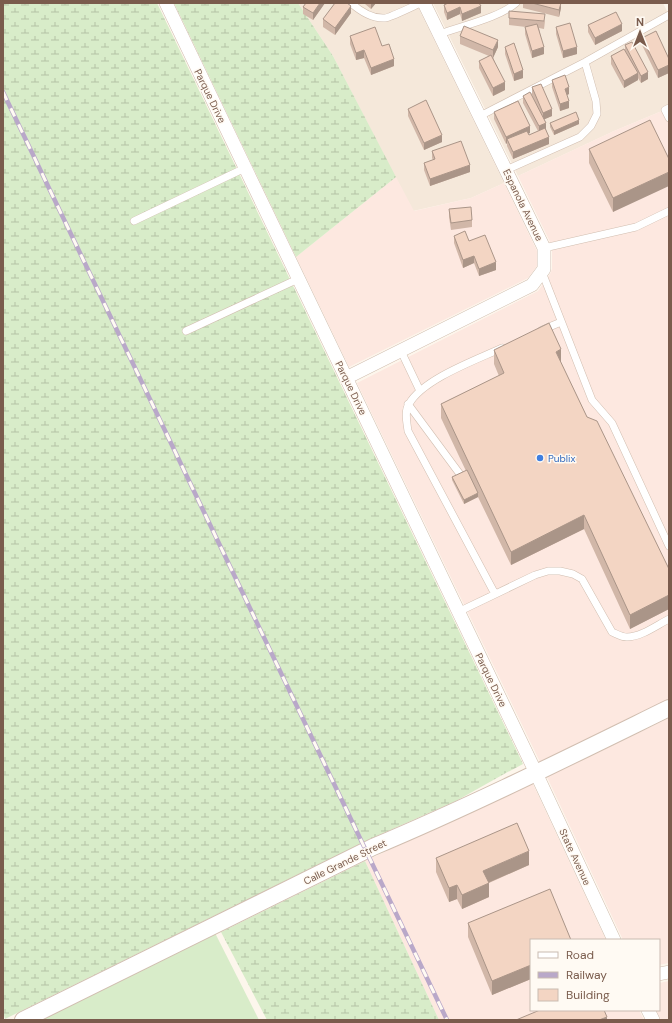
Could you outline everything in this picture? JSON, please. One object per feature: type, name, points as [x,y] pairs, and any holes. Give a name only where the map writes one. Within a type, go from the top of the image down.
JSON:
[{"type":"street","name":"Parque Drive","points":[[166,3],[536,773]]},
{"type":"street","name":"Espanola Avenue","points":[[424,3],[544,248],[544,269],[542,272]]},
{"type":"street","points":[[346,378],[532,285],[542,272]]},
{"type":"street","name":"Calle Grande Street","points":[[23,1020],[373,847],[536,773],[669,708]]},
{"type":"street","name":"State Avenue","points":[[536,773],[614,939]]},
{"type":"lane","points":[[351,3],[362,12],[385,18],[421,3]]},
{"type":"lane","points":[[440,34],[492,16],[510,8],[516,3]]},
{"type":"lane","points":[[480,116],[585,62],[669,15]]},
{"type":"lane","points":[[506,170],[580,137],[591,126],[597,114],[596,101],[585,62]]},
{"type":"lane","points":[[669,108],[665,110],[669,118]]},
{"type":"lane","points":[[134,221],[245,168]]},
{"type":"lane","points":[[544,248],[636,227],[669,212]]},
{"type":"lane","points":[[542,272],[592,400],[612,423],[669,546]]},
{"type":"lane","points":[[186,331],[298,279]]},
{"type":"lane","points":[[534,334],[562,322]]},
{"type":"lane","points":[[495,594],[408,431],[406,418],[408,404],[420,391],[450,372],[506,347]]},
{"type":"lane","points":[[401,351],[420,391]]},
{"type":"lane","points":[[408,404],[465,482],[471,482]]},
{"type":"lane","points":[[458,612],[535,575],[548,571],[560,571],[572,574],[582,579],[612,632],[620,636],[627,637],[638,635],[669,619]]},
{"type":"shaded area","points":[[298,3],[416,3],[504,183],[471,198],[413,211],[333,56]]},
{"type":"shaded area","points":[[433,3],[663,3],[669,15],[669,108],[614,131],[518,176]]},
{"type":"shaded area","points":[[669,108],[669,699],[540,762],[357,383],[538,291],[552,269],[552,248],[518,176],[614,131]]},
{"type":"shaded area","points":[[396,177],[414,211],[471,198],[504,183],[537,251],[537,266],[528,278],[349,367],[296,257]]},
{"type":"shaded area","points":[[669,718],[669,963],[660,965],[660,939],[623,939],[547,777]]},
{"type":"shaded area","points":[[533,784],[606,939],[530,939],[530,1011],[640,1011],[644,1020],[439,1020],[365,861]]},
{"type":"shaded area","points":[[669,981],[669,1020],[661,1020],[656,1011],[660,1011],[660,983]]},
{"type":"green space","points":[[3,3],[157,3],[523,764],[456,801],[370,839],[5,1019],[3,1012]]},
{"type":"green space","points":[[174,3],[298,3],[333,56],[396,177],[296,257]]},
{"type":"green space","points":[[365,861],[439,1020],[267,1020],[221,932]]},
{"type":"green space","points":[[212,927],[259,1020],[23,1020]]},
{"type":"building","points":[[306,3],[320,3],[313,13],[303,7]]},
{"type":"building","points":[[335,3],[347,3],[351,6],[335,28],[323,19]]},
{"type":"building","points":[[448,3],[479,3],[481,6],[462,14],[460,7],[447,13],[444,5]]},
{"type":"building","points":[[532,3],[561,3],[559,10]]},
{"type":"building","points":[[509,11],[545,14],[544,21],[509,18]]},
{"type":"building","points":[[616,12],[622,24],[595,38],[588,25]]},
{"type":"building","points":[[570,23],[577,47],[563,51],[556,27]]},
{"type":"building","points":[[537,24],[544,47],[532,51],[525,27]]},
{"type":"building","points":[[464,26],[498,40],[493,50],[460,36]]},
{"type":"building","points":[[375,27],[382,46],[389,44],[394,59],[371,68],[364,50],[356,53],[350,36]]},
{"type":"building","points":[[656,31],[669,59],[669,65],[658,70],[642,38]]},
{"type":"building","points":[[632,42],[648,72],[641,76],[625,45]]},
{"type":"building","points":[[514,43],[523,70],[514,74],[505,47]]},
{"type":"building","points":[[624,49],[638,73],[624,81],[611,56]]},
{"type":"building","points":[[491,55],[505,82],[493,88],[479,61]]},
{"type":"building","points":[[565,75],[569,87],[565,89],[569,101],[560,104],[552,80]]},
{"type":"building","points":[[541,84],[552,109],[543,113],[532,87]]},
{"type":"building","points":[[530,92],[546,123],[539,126],[523,96]]},
{"type":"building","points":[[426,100],[442,135],[424,143],[408,109]]},
{"type":"building","points":[[518,101],[530,126],[506,137],[494,112]]},
{"type":"building","points":[[576,112],[579,120],[554,131],[550,123]]},
{"type":"building","points":[[650,120],[669,159],[669,172],[613,198],[589,149]]},
{"type":"building","points":[[545,128],[549,137],[513,152],[507,139],[527,131],[529,135]]},
{"type":"building","points":[[461,141],[470,165],[430,179],[424,163],[435,159],[432,151]]},
{"type":"building","points":[[471,207],[472,220],[451,223],[449,209]]},
{"type":"building","points":[[465,231],[469,241],[485,235],[496,262],[479,269],[474,256],[463,260],[454,236]]},
{"type":"building","points":[[549,323],[561,349],[556,352],[587,417],[597,421],[669,569],[669,595],[630,615],[584,515],[511,552],[441,404],[504,373],[494,350]]},
{"type":"building","points":[[467,470],[478,493],[464,500],[452,477]]},
{"type":"building","points":[[517,823],[529,851],[483,871],[489,883],[462,895],[457,885],[449,888],[436,858]]},
{"type":"building","points":[[550,889],[571,939],[530,939],[530,965],[492,981],[468,923]]},
{"type":"building","points":[[538,1011],[604,1011],[607,1017],[599,1020],[516,1020]]},
{"type":"railway","points":[[3,92],[447,1020]]},
{"type":"place","name":"Publix","points":[[540,458]]}]
